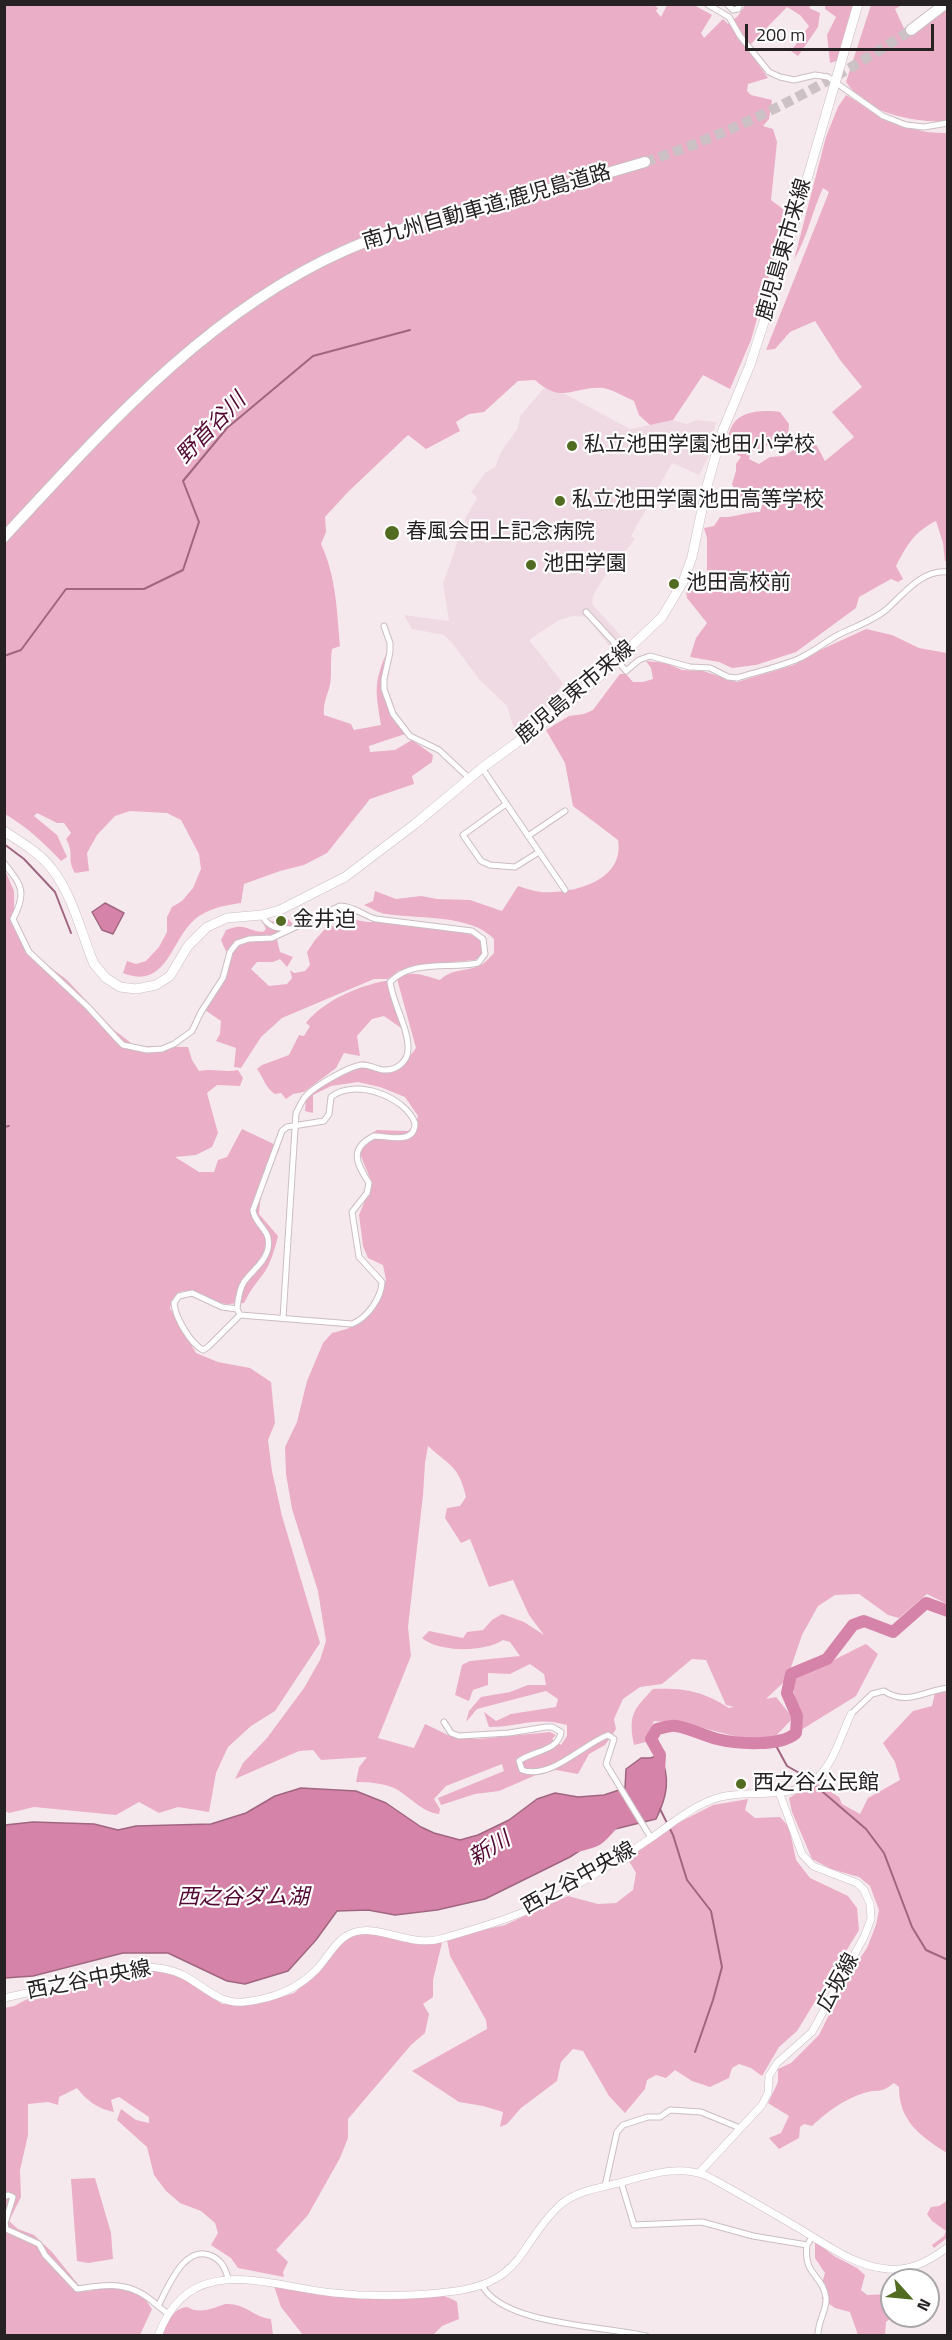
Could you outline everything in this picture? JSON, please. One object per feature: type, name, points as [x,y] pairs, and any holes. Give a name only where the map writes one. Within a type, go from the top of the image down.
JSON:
[{"type":"highway","points":[[911,30],[945,4]]},
{"type":"highway","name":"南九州自動車道;鹿児島道路","points":[[4,537],[76,461],[178,361],[249,306],[286,282],[345,251],[426,221],[645,162]]},
{"type":"main road","name":"鹿児島東市来線","points":[[4,831],[28,847],[52,869],[68,898],[94,964],[106,978],[120,987],[136,989],[156,985],[170,976],[188,946],[207,927],[227,918],[262,915],[296,903],[359,868],[469,778],[549,719],[662,617],[685,576],[692,557],[707,486],[723,430],[750,365],[778,279],[858,4]]},
{"type":"street","points":[[707,4],[729,17],[740,36],[769,72],[794,80],[815,75],[828,77],[883,116],[906,125],[924,127],[948,123]]},
{"type":"street","points":[[727,4],[733,10],[738,9],[741,4]]},
{"type":"street","points":[[586,612],[624,653],[621,665],[626,671],[639,660],[650,656],[690,667],[710,668],[728,677],[737,678],[801,658],[837,636],[869,621],[886,609],[909,587],[926,576],[941,571],[948,572]]},
{"type":"street","points":[[384,626],[390,652],[384,689],[393,714],[410,736],[439,750],[469,778]]},
{"type":"street","points":[[482,768],[565,890]]},
{"type":"street","points":[[506,804],[463,835],[485,864],[515,867],[539,852]]},
{"type":"street","points":[[528,836],[565,811]]},
{"type":"street","points":[[4,863],[22,894],[21,907],[14,919],[29,952],[88,1007],[123,1045],[140,1050],[162,1048],[174,1044],[192,1031],[201,1012],[218,988],[230,952],[237,943],[284,934],[289,929],[334,909],[346,906],[376,919],[472,931],[483,939],[485,954],[478,963],[411,970],[390,982],[392,998],[409,1046],[403,1064],[387,1070],[358,1065],[326,1082],[303,1099],[296,1113],[283,1318]]},
{"type":"street","points":[[262,915],[266,922],[274,928],[289,929]]},
{"type":"street","points":[[238,1312],[203,1350],[196,1346],[191,1338],[175,1310],[174,1303],[179,1296],[192,1293],[238,1312],[352,1324],[359,1321],[370,1310],[382,1288],[382,1282],[381,1278],[359,1257],[355,1241],[352,1212],[367,1193],[369,1183],[360,1170],[356,1156],[357,1151],[374,1136],[406,1137],[410,1135],[415,1126],[413,1119],[400,1103],[387,1096],[355,1088],[331,1097],[329,1114],[324,1121],[287,1127],[282,1131],[254,1206],[253,1214],[267,1236],[268,1242],[260,1265],[243,1283],[238,1312]]},
{"type":"street","points":[[851,1714],[872,1694],[884,1691],[894,1698],[906,1699],[948,1688]]},
{"type":"street","name":"西之谷中央線","points":[[4,1998],[144,1967],[158,1967],[186,1976],[222,1999],[245,2002],[294,1988],[318,1967],[345,1936],[357,1931],[372,1931],[419,1941],[437,1940],[505,1919],[562,1894],[704,1803],[720,1797],[801,1789],[819,1776],[830,1761],[851,1714]]},
{"type":"street","points":[[444,1722],[451,1733],[459,1736],[546,1727],[552,1727],[561,1732],[558,1741],[552,1746],[527,1755],[519,1761],[522,1770],[529,1772],[563,1762],[608,1735],[614,1739],[606,1764],[651,1838]]},
{"type":"street","name":"広坂線","points":[[699,2173],[762,2105],[768,2093],[770,2076],[777,2063],[812,2032],[864,1937],[871,1919],[870,1904],[864,1890],[857,1883],[813,1866],[802,1854],[779,1792]]},
{"type":"street","points":[[605,2186],[617,2132],[623,2125],[648,2117],[660,2117],[670,2110],[701,2112],[740,2128]]},
{"type":"street","points":[[158,2336],[167,2313],[183,2296],[213,2280],[249,2279],[312,2290],[359,2295],[456,2291],[482,2284],[509,2270],[525,2252],[543,2223],[568,2199],[605,2186],[666,2171],[699,2173],[812,2237],[870,2266],[903,2269],[920,2265],[948,2247]]},
{"type":"street","points":[[621,2182],[634,2225],[702,2222],[753,2236],[807,2244]]},
{"type":"street","points":[[4,2197],[8,2195],[13,2197],[5,2223],[6,2229],[39,2244],[45,2255],[77,2289],[102,2285],[128,2286],[148,2296],[167,2313]]},
{"type":"street","points":[[812,2237],[807,2244],[806,2262],[823,2287],[826,2297],[826,2306],[818,2327],[818,2336]]},
{"type":"street","points":[[158,2306],[181,2266],[201,2253],[218,2260],[224,2266],[228,2278]]},
{"type":"street","points":[[482,2284],[494,2300],[524,2313],[549,2320],[646,2336]]},
{"type":"shaded area","points":[[652,4],[658,8],[656,11],[661,17],[667,5],[692,4],[712,15],[701,33],[704,38],[723,19],[728,24],[738,16],[745,5],[811,5],[809,8],[820,13],[818,27],[798,56],[791,51],[809,26],[800,15],[787,7],[747,48],[768,78],[748,84],[747,91],[751,95],[772,100],[769,119],[763,126],[773,129],[777,142],[771,200],[787,212],[751,340],[730,389],[703,375],[673,420],[650,425],[639,415],[634,401],[610,390],[593,388],[561,393],[553,392],[535,380],[518,381],[484,412],[469,414],[456,422],[460,431],[426,449],[408,435],[348,492],[325,517],[326,532],[321,544],[333,581],[340,646],[332,649],[331,681],[324,715],[351,724],[354,730],[381,725],[377,682],[386,654],[382,678],[384,697],[405,734],[369,746],[370,752],[395,750],[412,740],[433,755],[432,762],[412,776],[414,784],[370,799],[327,853],[304,865],[244,884],[241,903],[216,908],[198,917],[185,930],[166,962],[158,970],[149,975],[137,977],[123,973],[127,961],[136,964],[146,961],[159,947],[167,932],[167,917],[172,907],[182,901],[193,888],[201,869],[199,854],[181,820],[167,813],[130,811],[115,816],[97,835],[87,853],[89,871],[75,873],[66,839],[71,833],[64,823],[57,823],[37,813],[34,816],[57,835],[67,857],[61,861],[34,835],[5,814],[5,5]]},
{"type":"shaded area","points":[[825,5],[853,5],[837,61],[830,63],[827,35],[836,17],[825,9]]},
{"type":"shaded area","points":[[871,5],[902,5],[895,9],[908,37],[947,10],[947,122],[904,118],[878,109],[855,93],[846,82]]},
{"type":"shaded area","points":[[846,95],[906,127],[947,133],[947,562],[936,521],[928,525],[912,540],[896,566],[903,579],[898,582],[891,579],[859,597],[856,608],[796,652],[756,665],[732,668],[719,662],[690,657],[696,638],[707,623],[687,598],[686,590],[707,577],[707,538],[704,528],[714,526],[720,517],[760,512],[763,502],[757,499],[740,502],[732,484],[736,464],[741,457],[724,447],[733,424],[742,416],[768,411],[780,412],[789,424],[788,437],[751,452],[749,459],[759,464],[770,457],[784,456],[798,447],[798,437],[806,433],[812,437],[825,461],[854,437],[832,412],[862,387],[840,360],[815,321],[790,332],[775,349],[766,350],[829,192],[823,188],[794,260],[826,137],[838,107]]},
{"type":"shaded area","name":"池田学園","points":[[544,388],[565,394],[630,429],[673,420],[687,424],[697,420],[716,422],[707,460],[699,475],[672,463],[631,536],[635,539],[604,577],[593,596],[592,604],[625,640],[613,651],[587,617],[573,616],[559,620],[529,640],[563,683],[546,708],[547,712],[541,716],[536,713],[514,729],[507,706],[479,679],[453,644],[444,635],[412,629],[404,615],[449,621],[443,584],[466,517],[477,498],[471,492],[486,472],[495,467],[501,452],[518,428],[520,416]]},
{"type":"shaded area","points":[[866,629],[892,635],[919,648],[947,653],[947,1604],[927,1594],[899,1618],[888,1615],[859,1594],[835,1595],[818,1606],[802,1635],[787,1679],[766,1699],[776,1697],[793,1718],[774,1738],[742,1738],[691,1725],[654,1721],[646,1742],[634,1745],[632,1720],[634,1714],[653,1689],[693,1692],[729,1708],[734,1707],[726,1705],[706,1660],[692,1659],[662,1684],[640,1687],[623,1699],[614,1719],[616,1729],[605,1745],[589,1754],[578,1774],[556,1770],[536,1775],[499,1791],[475,1794],[441,1805],[438,1798],[504,1771],[502,1764],[446,1786],[434,1799],[440,1809],[439,1814],[421,1807],[394,1788],[375,1783],[356,1782],[359,1767],[367,1757],[321,1760],[313,1750],[299,1751],[235,1779],[243,1763],[267,1738],[304,1688],[320,1660],[326,1641],[318,1591],[292,1509],[286,1474],[285,1447],[297,1422],[307,1381],[323,1343],[332,1333],[347,1329],[361,1320],[375,1304],[386,1280],[383,1265],[368,1258],[363,1246],[359,1215],[372,1183],[360,1154],[364,1138],[377,1130],[408,1131],[416,1124],[418,1116],[405,1097],[380,1087],[358,1082],[331,1086],[313,1095],[313,1113],[305,1111],[306,1096],[363,1061],[381,1067],[398,1067],[416,1048],[397,979],[413,974],[440,980],[450,973],[478,966],[494,953],[494,939],[472,925],[458,921],[377,912],[364,905],[373,901],[375,891],[396,899],[421,896],[470,900],[502,911],[518,886],[538,892],[554,892],[594,882],[613,866],[618,854],[618,840],[573,806],[565,763],[546,730],[569,716],[593,710],[620,674],[626,674],[633,682],[653,679],[651,668],[646,661],[666,663],[682,670],[703,671],[737,682],[794,665]],"holes":[[[428,1446],[457,1473],[466,1497],[460,1506],[447,1508],[445,1518],[461,1543],[470,1539],[489,1587],[513,1580],[529,1615],[544,1635],[524,1622],[502,1614],[492,1620],[483,1630],[467,1632],[463,1638],[429,1631],[422,1638],[440,1646],[462,1649],[485,1647],[503,1640],[510,1642],[520,1656],[470,1661],[462,1665],[455,1695],[469,1701],[473,1690],[488,1685],[488,1673],[510,1674],[530,1664],[544,1674],[546,1685],[528,1685],[510,1692],[481,1697],[469,1711],[466,1722],[477,1709],[546,1691],[558,1699],[556,1707],[511,1714],[496,1721],[484,1712],[489,1727],[537,1722],[567,1725],[567,1736],[561,1745],[552,1739],[556,1735],[550,1732],[478,1739],[448,1735],[425,1724],[414,1748],[378,1738],[411,1656],[408,1627]]]},
{"type":"shaded area","points":[[4,868],[14,891],[14,911],[22,941],[38,958],[67,980],[114,1030],[135,1046],[188,1047],[199,1071],[238,1070],[243,1078],[240,1086],[217,1085],[207,1093],[218,1133],[212,1147],[196,1155],[175,1157],[199,1172],[214,1172],[218,1160],[227,1157],[242,1129],[280,1147],[261,1192],[259,1214],[278,1236],[269,1265],[244,1303],[220,1303],[191,1291],[185,1291],[174,1298],[170,1308],[196,1353],[218,1362],[250,1368],[271,1382],[275,1423],[268,1440],[272,1471],[282,1516],[320,1643],[275,1711],[251,1726],[228,1747],[216,1773],[209,1812],[178,1807],[159,1813],[139,1802],[116,1815],[34,1807],[9,1813],[5,1811]]},
{"type":"shaded area","points":[[288,919],[294,925],[276,935],[280,952],[293,957],[287,967],[280,959],[273,962],[257,962],[251,969],[269,986],[287,984],[292,978],[290,970],[294,973],[305,971],[310,965],[307,952],[315,940],[325,929],[350,919],[368,922],[416,922],[473,935],[481,941],[483,947],[480,958],[424,965],[398,971],[388,979],[374,979],[282,1018],[261,1037],[241,1068],[234,1067],[236,1048],[216,1041],[220,1034],[221,1021],[205,1010],[229,958],[221,940],[226,930],[242,927],[263,932],[266,929],[263,923]]},
{"type":"shaded area","points":[[391,980],[404,1030],[384,1016],[372,1019],[357,1036],[360,1056],[344,1053],[336,1068],[304,1092],[293,1094],[286,1099],[281,1093],[275,1094],[269,1089],[257,1069],[289,1055],[299,1035],[304,1036],[310,1026],[306,1023],[314,1015],[344,994]]},
{"type":"shaded area","points":[[866,1644],[878,1654],[856,1696],[801,1730],[801,1716],[793,1684],[794,1676],[822,1666]]},
{"type":"shaded area","points":[[947,1690],[947,2153],[920,2134],[913,2126],[903,2109],[899,2087],[894,2083],[882,2090],[864,2093],[849,2099],[812,2126],[804,2124],[800,2127],[799,2138],[779,2149],[769,2138],[781,2133],[789,2116],[768,2103],[778,2082],[778,2069],[791,2063],[819,2035],[849,1974],[867,1948],[879,1910],[870,1886],[859,1877],[831,1869],[812,1859],[792,1812],[789,1798],[818,1784],[839,1797],[842,1804],[860,1814],[868,1798],[900,1780],[895,1762],[883,1743],[913,1711],[932,1706],[935,1693]]},
{"type":"shaded area","points":[[748,1799],[745,1810],[755,1818],[780,1817],[789,1827],[796,1860],[810,1878],[848,1896],[857,1908],[859,1930],[797,2031],[779,2047],[762,2076],[751,2068],[739,2064],[732,2068],[729,2078],[710,2087],[692,2081],[675,2070],[666,2078],[656,2075],[647,2080],[645,2089],[625,2113],[609,2096],[583,2051],[573,2049],[561,2062],[557,2081],[521,2108],[507,2124],[500,2127],[503,2112],[459,2102],[412,2071],[487,2029],[486,2020],[450,1956],[447,1940],[505,1925],[568,1896],[598,1904],[616,1903],[633,1890],[636,1873],[625,1854],[713,1805]]},
{"type":"shaded area","points":[[368,1931],[442,1943],[433,1980],[433,1997],[423,2004],[429,2014],[425,2033],[411,2045],[348,2119],[348,2138],[340,2158],[308,2215],[276,2250],[288,2262],[283,2272],[284,2277],[238,2268],[231,2258],[211,2245],[218,2233],[215,2223],[201,2211],[180,2203],[166,2191],[154,2175],[147,2147],[117,2120],[121,2109],[136,2120],[149,2123],[149,2117],[119,2097],[111,2100],[114,2112],[103,2109],[88,2100],[77,2088],[59,2097],[58,2105],[48,2102],[28,2104],[28,2135],[20,2170],[21,2197],[9,2221],[18,2229],[34,2235],[52,2252],[81,2288],[89,2291],[105,2287],[126,2289],[143,2296],[152,2309],[140,2335],[5,2335],[4,2008],[14,2006],[37,1994],[60,1991],[136,1969],[164,1969],[222,2004],[248,2005],[269,2001],[294,1993],[316,1974],[342,1943],[354,1934]]},
{"type":"shaded area","points":[[95,2178],[111,2233],[113,2259],[88,2263],[77,2261],[71,2179]]},
{"type":"shaded area","points":[[947,2201],[947,2238],[934,2248],[932,2245],[944,2236],[946,2231],[932,2221],[927,2214],[931,2207],[939,2206]]},
{"type":"shaded area","points":[[815,2241],[865,2275],[861,2290],[867,2295],[880,2294],[880,2328],[886,2328],[885,2335],[858,2335],[850,2312],[835,2308],[822,2299],[822,2283],[825,2273],[815,2258]]},
{"type":"shaded area","points":[[274,2286],[338,2296],[419,2292],[433,2294],[457,2302],[459,2319],[442,2326],[433,2335],[303,2335],[281,2307]]},
{"type":"shaded area","points":[[225,2304],[239,2306],[271,2319],[273,2335],[162,2336],[177,2310],[187,2307],[205,2310]]},
{"type":"water","points":[[105,903],[124,913],[113,934],[102,930],[92,912]]},
{"type":"water","name":"西之谷ダム湖","points":[[660,1755],[666,1772],[666,1787],[663,1803],[656,1819],[611,1830],[570,1857],[485,1899],[437,1910],[395,1915],[368,1910],[337,1911],[316,1940],[288,1971],[245,1984],[227,1981],[168,1953],[123,1953],[33,1976],[5,1978],[5,1825],[33,1822],[94,1824],[118,1830],[136,1826],[211,1824],[246,1813],[275,1796],[301,1788],[356,1791],[386,1803],[421,1827],[460,1840],[478,1835],[509,1820],[537,1799],[555,1793],[578,1797],[604,1795],[625,1788],[626,1769],[641,1758]]},
{"type":"waterway","name":"野首谷川","points":[[4,656],[21,650],[66,589],[144,589],[183,570],[199,522],[183,481],[227,428],[313,356],[410,330]]},
{"type":"waterway","points":[[4,844],[24,859],[55,892],[71,933]]},
{"type":"waterway","points":[[4,1127],[9,1126]]},
{"type":"waterway","name":"新川","points":[[659,1771],[660,1755],[651,1739],[657,1729],[676,1726],[717,1739],[736,1742],[780,1741],[796,1733],[797,1716],[787,1693],[791,1674],[827,1659],[853,1625],[864,1621],[893,1632],[926,1603],[948,1611]]},
{"type":"waterway","points":[[774,1742],[787,1766],[803,1775],[866,1829],[884,1853],[912,1927],[926,1950],[948,1960]]},
{"type":"waterway","points":[[660,1809],[673,1835],[687,1880],[711,1911],[722,1967],[695,2052]]},
{"type":"waterway","name":"新川","points":[[577,1846],[597,1840],[616,1821]]},
{"type":"tunnel","points":[[645,162],[715,136],[782,105],[848,69],[911,30]]},
{"type":"place","name":"私立池田学園池田小学校","points":[[572,446]]},
{"type":"place","name":"私立池田学園池田高等学校","points":[[560,501]]},
{"type":"place","name":"春風会田上記念病院","points":[[392,533]]},
{"type":"place","name":"池田学園","points":[[531,565]]},
{"type":"place","name":"池田高校前","points":[[674,584]]},
{"type":"place","name":"金井迫","points":[[281,921]]},
{"type":"place","name":"西之谷公民館","points":[[741,1784]]}]
